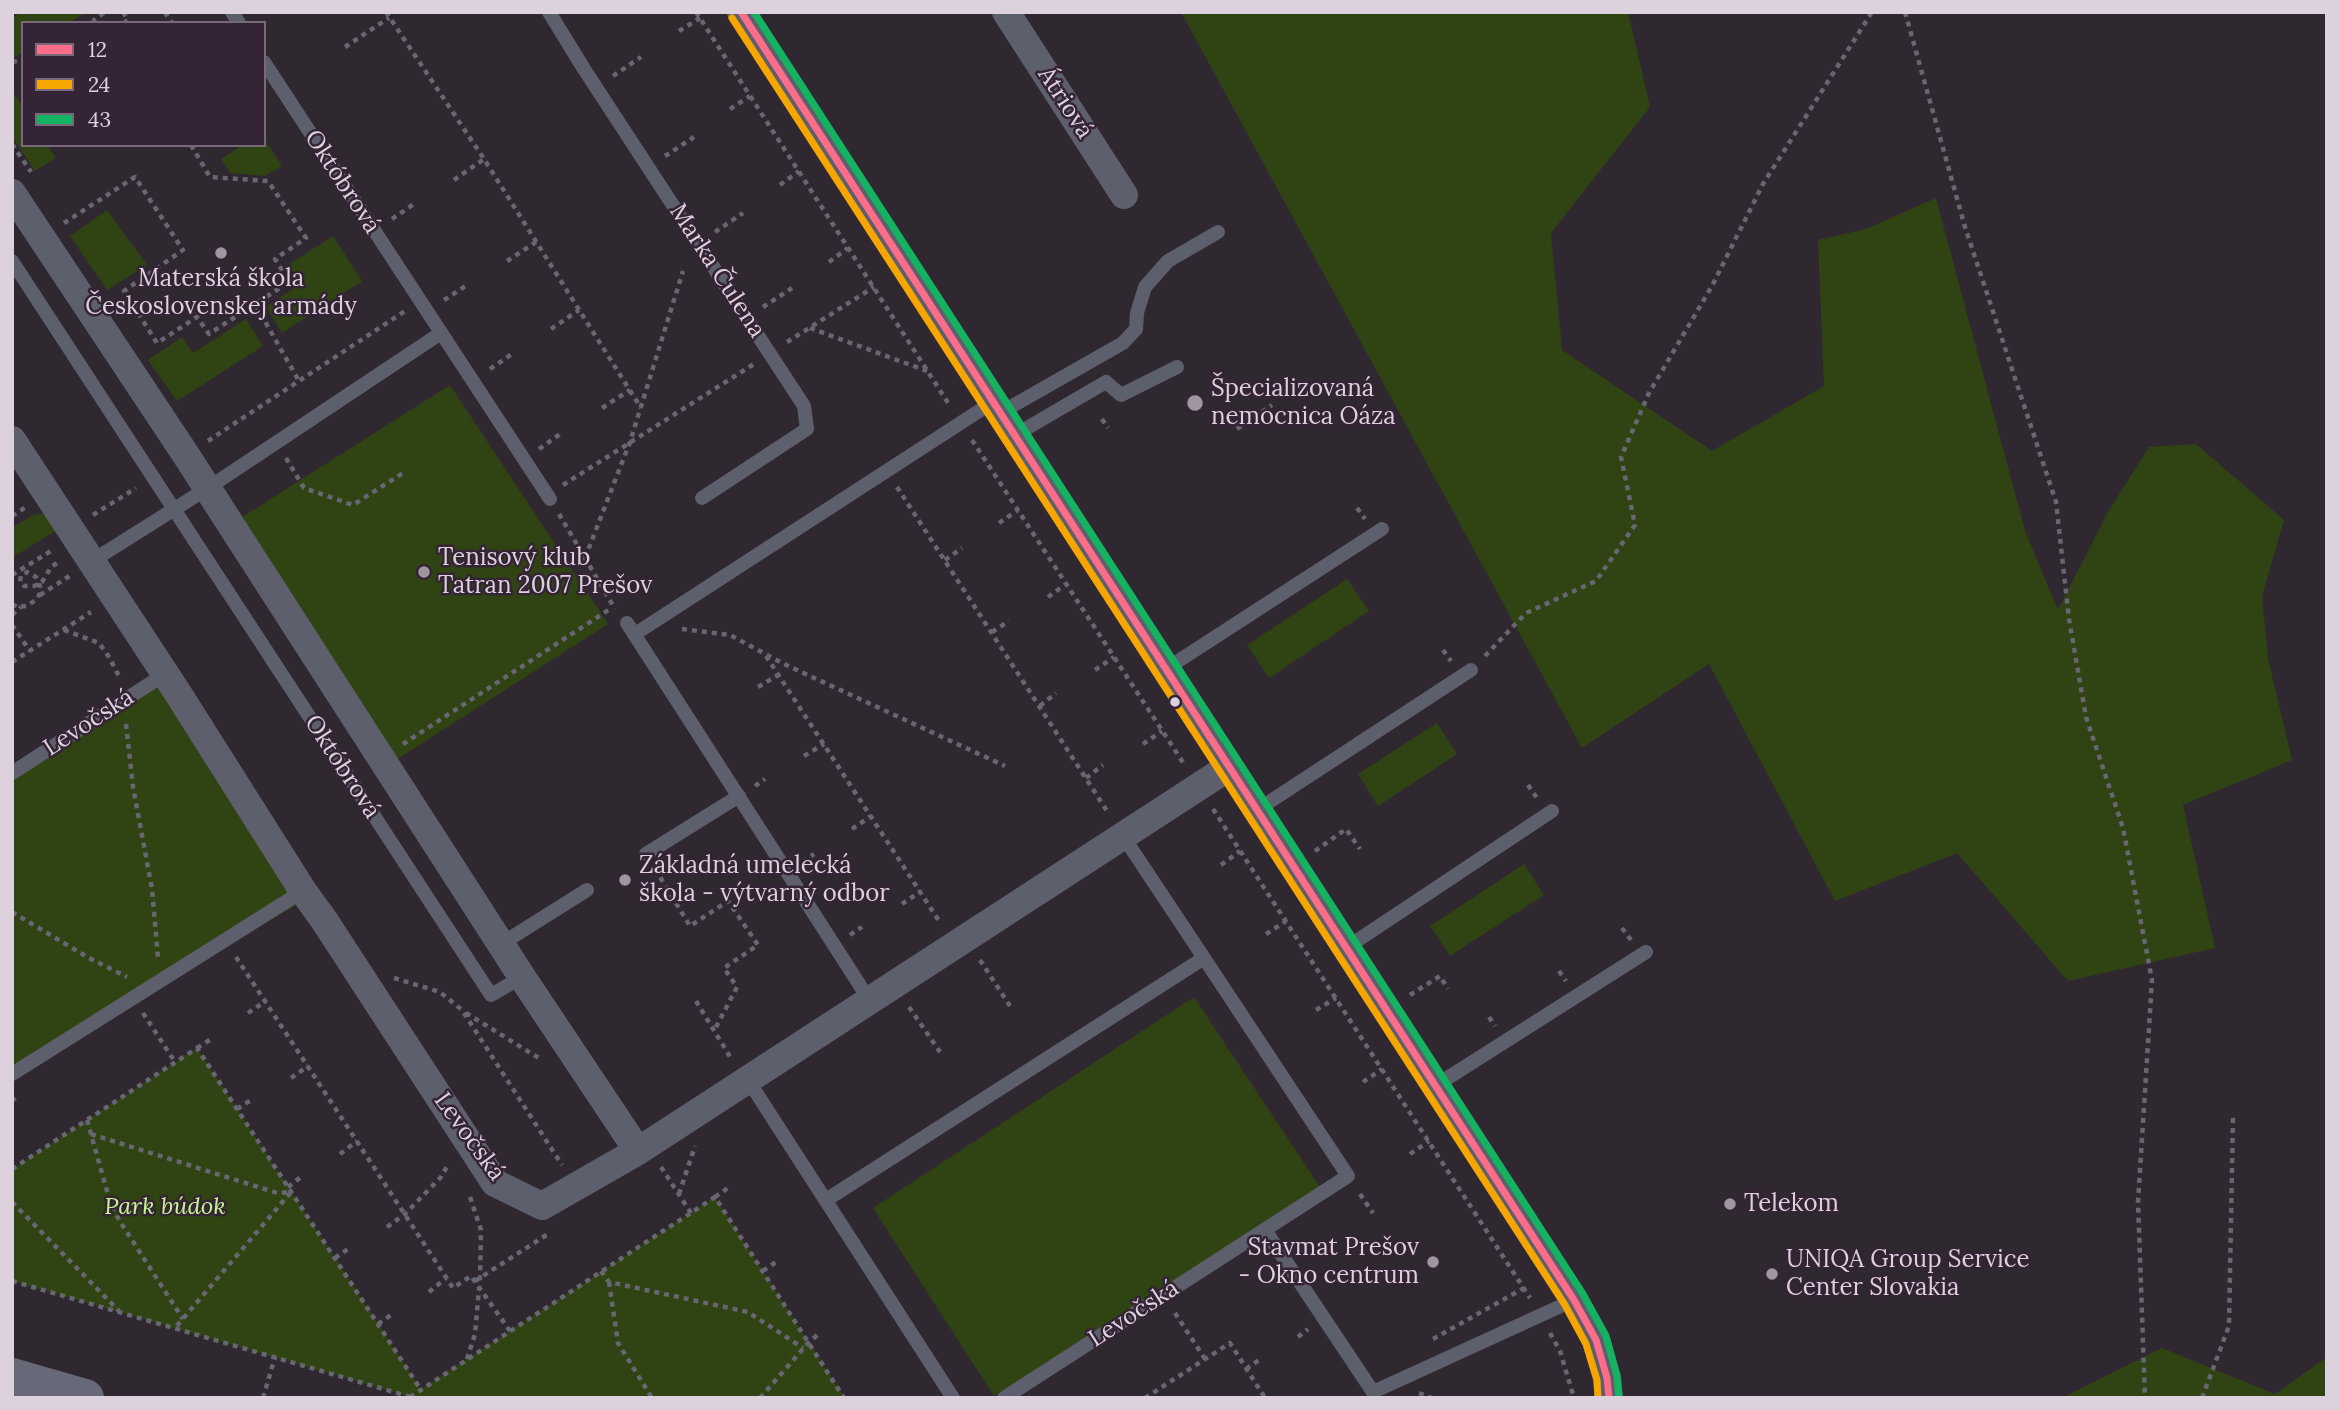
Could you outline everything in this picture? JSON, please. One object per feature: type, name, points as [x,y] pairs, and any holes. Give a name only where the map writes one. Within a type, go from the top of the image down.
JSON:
[{"type":"main road","points":[[12,1377],[85,1398]]},
{"type":"street","points":[[741,12],[1574,1300],[1596,1340],[1607,1378],[1609,1398]]},
{"type":"street","name":"Átriová","points":[[1006,12],[1124,195]]},
{"type":"street","name":"Októbrová","points":[[24,186],[186,455],[522,977],[642,1148]]},
{"type":"street","points":[[12,440],[92,561]]},
{"type":"street","name":"Levočská","points":[[92,561],[303,891],[495,1183],[542,1206],[642,1148],[742,1073]]},
{"type":"street","points":[[742,1073],[870,1000],[1229,767]]},
{"type":"lane","name":"Marka Čulena","points":[[549,12],[804,406],[807,429],[702,498]]},
{"type":"lane","name":"Októbrová","points":[[266,65],[549,497]]},
{"type":"lane","points":[[1003,417],[1123,343],[1136,329],[1144,286],[1168,261],[1218,232]]},
{"type":"lane","name":"Októbrová","points":[[12,261],[491,995],[522,977]]},
{"type":"lane","points":[[92,561],[208,488],[442,333]]},
{"type":"lane","points":[[870,1000],[631,629],[650,624],[961,423],[1003,417],[1106,382],[1121,395],[1177,367]]},
{"type":"lane","points":[[1166,669],[1382,529]]},
{"type":"lane","points":[[1257,810],[1471,670]]},
{"type":"lane","name":"Levočská","points":[[12,773],[165,674]]},
{"type":"lane","points":[[646,853],[739,796]]},
{"type":"lane","points":[[1346,947],[1552,811]]},
{"type":"lane","points":[[826,1200],[1204,958],[1123,836]]},
{"type":"lane","points":[[501,944],[587,890]]},
{"type":"lane","points":[[12,1074],[303,891]]},
{"type":"lane","points":[[1435,1086],[1646,952]]},
{"type":"lane","name":"Levočská","points":[[1004,1398],[1348,1176],[1204,958]]},
{"type":"lane","points":[[742,1073],[953,1398]]},
{"type":"lane","points":[[1265,1230],[1375,1395],[1574,1300]]},
{"type":"path","points":[[386,12],[484,159],[642,408]]},
{"type":"path","points":[[1471,670],[1526,613],[1596,581],[1635,526],[1620,457],[1648,393],[1712,286],[1763,184],[1872,12]]},
{"type":"path","points":[[1905,12],[1965,227],[2056,502],[2069,619],[2087,717],[2123,828],[2152,980],[2138,1202],[2145,1398]]},
{"type":"path","points":[[679,31],[698,15],[1524,1288],[1560,1351],[1574,1398]]},
{"type":"path","points":[[345,47],[389,18]]},
{"type":"path","points":[[596,88],[642,57]]},
{"type":"path","points":[[730,109],[750,96]]},
{"type":"path","points":[[649,166],[694,137]]},
{"type":"path","points":[[12,144],[24,186]]},
{"type":"path","points":[[58,213],[65,224],[135,177],[183,250],[124,291],[157,343],[197,317],[209,334],[289,282],[275,260],[306,238],[268,181],[211,177],[192,147]]},
{"type":"path","points":[[454,180],[484,159]]},
{"type":"path","points":[[780,185],[799,171]]},
{"type":"path","points":[[374,231],[414,204]]},
{"type":"path","points":[[699,243],[743,213]]},
{"type":"path","points":[[507,261],[536,242]]},
{"type":"path","points":[[829,262],[848,248]]},
{"type":"path","points":[[585,558],[631,443],[683,271]]},
{"type":"path","points":[[186,455],[299,381],[424,306],[467,285]]},
{"type":"path","points":[[747,318],[792,288]]},
{"type":"path","points":[[631,629],[614,607],[549,497],[873,288]]},
{"type":"path","points":[[255,304],[299,381]]},
{"type":"path","points":[[551,329],[579,310]]},
{"type":"path","points":[[809,328],[928,372]]},
{"type":"path","points":[[473,381],[512,354]]},
{"type":"path","points":[[603,408],[630,390]]},
{"type":"path","points":[[1237,429],[1272,405]]},
{"type":"path","points":[[1102,419],[1108,428]]},
{"type":"path","points":[[276,443],[304,488],[353,505],[406,471]]},
{"type":"path","points":[[887,471],[1123,836]]},
{"type":"path","points":[[12,575],[152,477]]},
{"type":"path","points":[[999,523],[1018,510]]},
{"type":"path","points":[[40,595],[39,584],[51,567],[72,552],[73,534]]},
{"type":"path","points":[[944,560],[961,548]]},
{"type":"path","points":[[12,604],[27,606],[92,561]]},
{"type":"path","points":[[1048,597],[1066,584]]},
{"type":"path","points":[[12,662],[115,596]]},
{"type":"path","points":[[12,615],[20,607]]},
{"type":"path","points":[[382,758],[614,607]]},
{"type":"path","points":[[992,632],[1009,621]]},
{"type":"path","points":[[650,624],[730,635],[1005,766]]},
{"type":"path","points":[[12,625],[30,651]]},
{"type":"path","points":[[63,629],[99,643],[118,674],[127,725],[133,787],[152,889],[157,956],[163,981]]},
{"type":"path","points":[[764,653],[946,930]]},
{"type":"path","points":[[1096,670],[1114,657]]},
{"type":"path","points":[[758,687],[778,674]]},
{"type":"path","points":[[1040,706],[1056,693]]},
{"type":"path","points":[[1143,744],[1162,731]]},
{"type":"path","points":[[804,756],[824,744]]},
{"type":"path","points":[[1086,778],[1103,765]]},
{"type":"path","points":[[852,829],[871,816]]},
{"type":"path","points":[[1308,855],[1346,829],[1360,849]]},
{"type":"path","points":[[1221,865],[1241,851]]},
{"type":"path","points":[[646,853],[690,926],[728,901],[758,945],[724,968],[737,987],[714,1031]]},
{"type":"path","points":[[902,904],[920,891]]},
{"type":"path","points":[[12,912],[89,958],[149,989]]},
{"type":"path","points":[[1266,934],[1286,921]]},
{"type":"path","points":[[225,940],[453,1288],[471,1276],[510,1331]]},
{"type":"path","points":[[976,954],[1010,1006]]},
{"type":"path","points":[[354,965],[440,992],[462,1010],[544,1061]]},
{"type":"path","points":[[1404,1000],[1440,976],[1448,989]]},
{"type":"path","points":[[1316,1010],[1336,998]]},
{"type":"path","points":[[133,999],[175,1062]]},
{"type":"path","points":[[248,1013],[266,1001]]},
{"type":"path","points":[[696,1001],[742,1073]]},
{"type":"path","points":[[905,1001],[940,1052]]},
{"type":"path","points":[[462,1010],[563,1166],[573,1167]]},
{"type":"path","points":[[12,1169],[211,1039]]},
{"type":"path","points":[[197,1048],[421,1390]]},
{"type":"path","points":[[290,1078],[307,1066]]},
{"type":"path","points":[[1363,1082],[1382,1069]]},
{"type":"path","points":[[119,1088],[124,1095]]},
{"type":"path","points":[[237,1109],[251,1100]]},
{"type":"path","points":[[2202,1398],[2229,1325],[2233,1117]]},
{"type":"path","points":[[87,1120],[119,1220],[183,1319]]},
{"type":"path","points":[[92,1135],[277,1193],[289,1189]]},
{"type":"path","points":[[679,1195],[699,1135]]},
{"type":"path","points":[[387,1227],[405,1214],[441,1177],[465,1136]]},
{"type":"path","points":[[44,1137],[49,1145]]},
{"type":"path","points":[[340,1154],[357,1141]]},
{"type":"path","points":[[1410,1154],[1429,1141]]},
{"type":"path","points":[[642,1148],[691,1213]]},
{"type":"path","points":[[175,1328],[301,1177]]},
{"type":"path","points":[[12,1281],[412,1397],[556,1298],[728,1188]]},
{"type":"path","points":[[466,1360],[475,1334],[481,1230],[468,1192]]},
{"type":"path","points":[[715,1198],[845,1398]]},
{"type":"path","points":[[12,1202],[120,1312]]},
{"type":"path","points":[[526,1248],[531,1256]]},
{"type":"path","points":[[335,1258],[348,1249]]},
{"type":"path","points":[[763,1271],[776,1262]]},
{"type":"path","points":[[601,1271],[609,1282],[618,1343],[652,1398]]},
{"type":"path","points":[[429,1292],[446,1278]]},
{"type":"path","points":[[609,1282],[748,1312],[803,1348]]},
{"type":"path","points":[[1432,1339],[1524,1288]]},
{"type":"path","points":[[1164,1295],[1205,1359]]},
{"type":"path","points":[[378,1324],[391,1315]]},
{"type":"path","points":[[760,1398],[803,1348],[821,1332]]},
{"type":"path","points":[[1147,1394],[1230,1343],[1265,1398]]},
{"type":"path","points":[[263,1398],[275,1357]]},
{"type":"path","points":[[1246,1369],[1259,1360]]},
{"type":"green space","points":[[22,12],[86,12],[72,21],[21,21],[21,53],[12,59],[12,18]]},
{"type":"green space","points":[[1181,12],[1628,12],[1650,107],[1551,233],[1562,350],[1712,451],[1824,386],[1818,240],[1866,229],[1936,198],[2025,531],[2058,610],[2108,512],[2149,447],[2196,444],[2284,520],[2262,596],[2268,659],[2292,760],[2183,805],[2215,948],[2068,981],[1957,853],[1835,901],[1709,664],[1582,748]]},
{"type":"green space","points":[[13,92],[21,104],[21,147],[48,147],[56,158],[35,171],[12,136]]},
{"type":"green space","points":[[266,141],[282,166],[265,176],[230,173],[221,159],[240,147],[266,147]]},
{"type":"green space","points":[[107,210],[147,265],[107,290],[70,236]]},
{"type":"green space","points":[[333,236],[362,281],[282,333],[266,307],[299,285],[288,265]]},
{"type":"green space","points":[[246,319],[263,346],[177,401],[148,360],[182,337],[193,353]]},
{"type":"green space","name":"Tenisový klub Tatran 2007 Prešov","points":[[450,385],[608,624],[396,760],[239,519]]},
{"type":"green space","points":[[46,513],[58,529],[15,556],[12,553],[12,528],[33,515]]},
{"type":"green space","points":[[1347,579],[1369,611],[1269,678],[1247,645]]},
{"type":"green space","points":[[156,675],[300,903],[12,1069],[12,765]]},
{"type":"green space","points":[[1437,723],[1457,754],[1378,806],[1358,774]]},
{"type":"green space","points":[[1524,864],[1544,895],[1450,956],[1430,926]]},
{"type":"green space","points":[[1194,997],[1320,1187],[994,1396],[873,1208]]},
{"type":"green space","name":"Park búdok","points":[[197,1048],[421,1389],[715,1197],[845,1398],[414,1398],[12,1281],[12,1169]]},
{"type":"green space","points":[[2162,1348],[2275,1394],[2327,1357],[2327,1398],[2062,1398]]},
{"type":"transit line","name":"12","points":[[741,12],[1574,1300],[1596,1340],[1607,1378],[1609,1398]]},
{"type":"transit line","name":"43","points":[[754,12],[1583,1294],[1606,1336],[1617,1376],[1619,1397]]},
{"type":"transit line","name":"24","points":[[732,18],[1565,1305],[1586,1344],[1597,1380],[1598,1398]]},
{"type":"place","name":"Materská škola Československej armády","points":[[221,253]]},
{"type":"place","name":"Špecializovaná nemocnica Oáza","points":[[1195,403]]},
{"type":"place","name":"Tenisový klub Tatran 2007 Prešov","points":[[424,572]]},
{"type":"place","name":"Základná umelecká škola - výtvarný odbor","points":[[625,880]]},
{"type":"place","name":"Telekom","points":[[1730,1204]]},
{"type":"place","name":"Stavmat Prešov - Okno centrum","points":[[1433,1262]]},
{"type":"place","name":"UNIQA Group Service Center Slovakia","points":[[1772,1274]]}]
